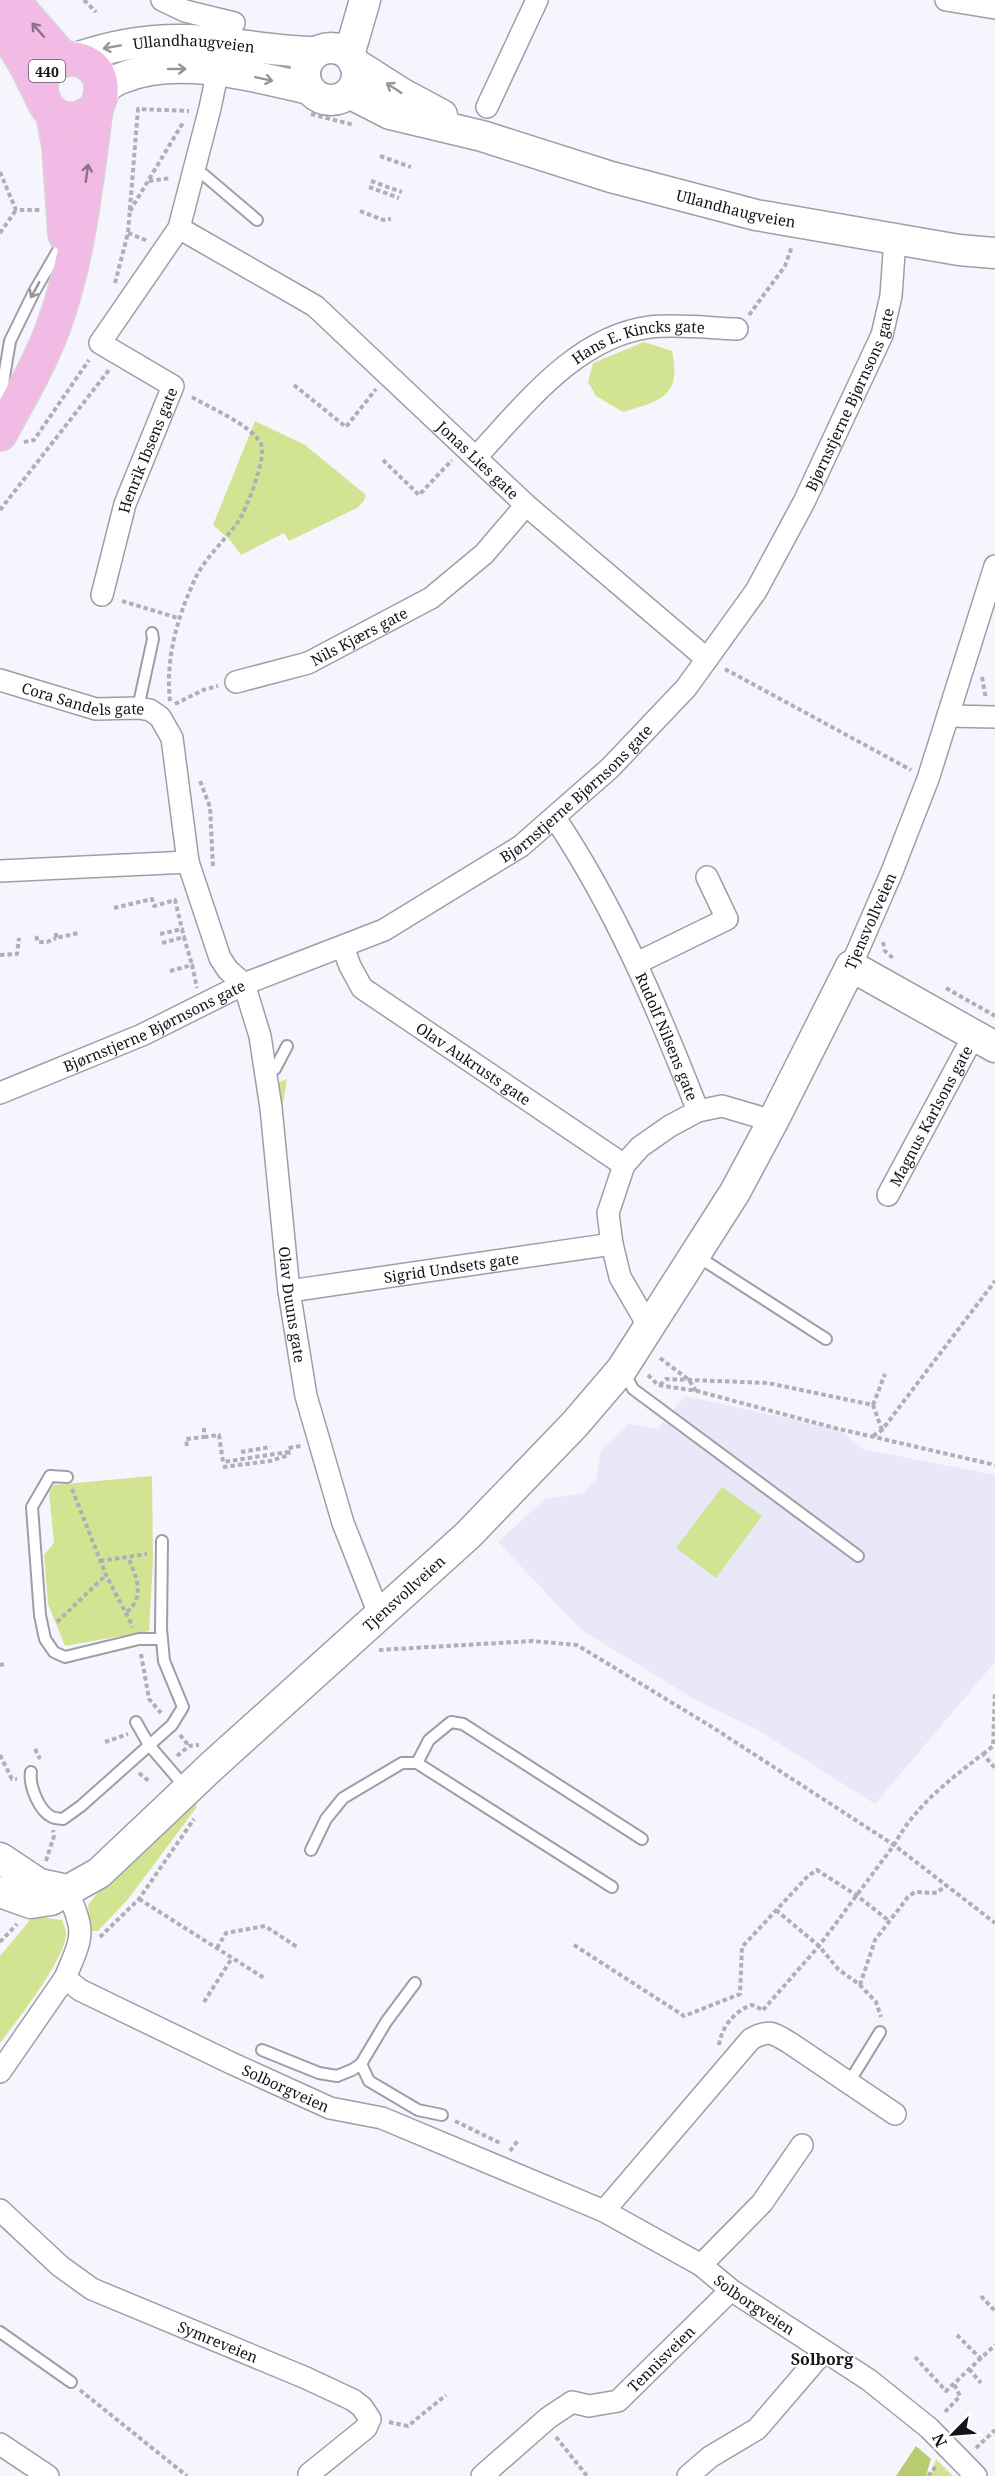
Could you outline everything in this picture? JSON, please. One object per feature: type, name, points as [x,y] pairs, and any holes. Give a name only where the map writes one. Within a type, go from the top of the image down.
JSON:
[{"type":"main road","name":"440","points":[[12,0],[68,59]]},
{"type":"main road","points":[[336,55],[348,0]]},
{"type":"main road","points":[[336,55],[365,0]]},
{"type":"main road","name":"440","points":[[0,23],[25,63],[47,106]]},
{"type":"main road","name":"Ullandhaugveien","points":[[68,59],[106,47],[187,40],[336,55],[482,136]]},
{"type":"main road","points":[[336,55],[357,76],[348,93],[341,98],[330,100],[316,95],[309,89],[305,78],[305,68],[309,59],[336,55]]},
{"type":"main road","name":"440","points":[[0,434],[34,371],[53,327],[79,236],[100,78],[94,69],[84,62],[68,59],[55,63],[42,78],[47,106],[59,146],[68,272]]},
{"type":"main road","name":"Ullandhaugveien","points":[[99,99],[120,78],[145,71],[218,70],[309,89]]},
{"type":"main road","name":"Ullandhaugveien","points":[[348,93],[390,114],[482,136],[611,177],[756,215],[995,254]]},
{"type":"main road","points":[[47,106],[64,119],[76,120],[87,116],[99,99]]},
{"type":"main road","name":"Magnus Karlsons gate","points":[[850,966],[988,1033]]},
{"type":"main road","name":"Tjensvollveien","points":[[0,1892],[31,1903],[51,1900],[67,1890],[82,1885],[192,1802],[379,1614],[468,1535],[575,1424],[635,1372],[650,1327],[735,1192],[850,966]]},
{"type":"main road","points":[[0,1858],[39,1884],[67,1890]]},
{"type":"street","points":[[162,0],[185,10],[234,23]]},
{"type":"street","points":[[487,107],[537,0]]},
{"type":"street","points":[[946,0],[995,8]]},
{"type":"street","points":[[100,343],[179,228],[193,174],[200,110],[218,70]]},
{"type":"street","name":"Jonas Lies gate","points":[[179,228],[315,306],[526,505],[707,659]]},
{"type":"street","name":"Bjørnstjerne Bjørnsons gate","points":[[0,1093],[142,1035],[244,984],[384,930],[520,846],[555,818],[617,760],[686,688],[756,591],[793,522],[882,335],[891,296],[895,239]]},
{"type":"street","name":"Hans E. Kincks gate","points":[[470,452],[546,382],[588,349],[626,333],[651,327],[737,329]]},
{"type":"street","name":"Henrik Ibsens gate","points":[[100,343],[173,386],[125,504],[102,595]]},
{"type":"street","name":"Nils Kjærs gate","points":[[236,682],[308,663],[431,598],[484,554],[526,505]]},
{"type":"street","name":"Tjensvollveien","points":[[850,966],[912,820],[948,716],[995,566]]},
{"type":"street","name":"Cora Sandels gate","points":[[0,680],[96,709],[138,708],[150,710],[160,717],[172,738],[188,862],[220,958],[228,970],[244,984]]},
{"type":"street","points":[[948,716],[990,717]]},
{"type":"street","name":"Rudolf Nilsens gate","points":[[555,818],[578,851],[637,963],[698,1111]]},
{"type":"street","points":[[0,871],[188,862]]},
{"type":"street","name":"Rudolf Nilsens gate","points":[[637,963],[727,919],[707,877]]},
{"type":"street","name":"Olav Aukrusts gate","points":[[343,947],[362,988],[624,1165]]},
{"type":"street","name":"Olav Duuns gate","points":[[244,984],[260,1036],[266,1074],[289,1291],[306,1396],[343,1523],[379,1614]]},
{"type":"street","name":"Magnus Karlsons gate","points":[[888,1195],[988,1033]]},
{"type":"street","points":[[650,1327],[620,1277],[612,1244],[608,1213],[624,1165],[640,1147],[670,1126],[698,1111],[722,1106],[773,1121]]},
{"type":"street","name":"Sigrid Undsets gate","points":[[289,1291],[612,1244]]},
{"type":"street","points":[[0,2072],[65,1978],[82,1939],[79,1916],[67,1890]]},
{"type":"street","name":"Solborgveien","points":[[65,1978],[80,1990],[120,2010],[330,2108],[382,2118],[604,2211],[701,2265],[731,2290],[869,2380],[929,2428],[976,2476]]},
{"type":"street","points":[[604,2211],[751,2039],[764,2032],[772,2033],[895,2115]]},
{"type":"street","name":"Solborgveien","points":[[701,2265],[762,2203],[802,2145]]},
{"type":"street","name":"Symreveien","points":[[0,2210],[60,2266],[92,2289],[306,2378],[352,2400],[362,2407],[370,2419]]},
{"type":"street","name":"Tennisveien","points":[[483,2476],[548,2418],[572,2402],[590,2406],[618,2401],[731,2290]]},
{"type":"street","points":[[688,2476],[710,2457],[757,2430],[824,2351]]},
{"type":"street","points":[[310,2476],[309,2474],[362,2433],[370,2419]]},
{"type":"street","points":[[0,2444],[48,2476]]},
{"type":"lane","points":[[193,174],[204,175],[256,220]]},
{"type":"lane","points":[[0,401],[10,341],[34,291],[65,239]]},
{"type":"lane","points":[[138,708],[153,639],[152,633]]},
{"type":"lane","points":[[266,1074],[275,1069],[287,1047]]},
{"type":"lane","points":[[694,1254],[826,1339]]},
{"type":"lane","points":[[635,1372],[633,1389],[858,1556]]},
{"type":"lane","points":[[68,1477],[50,1476],[32,1507],[40,1615],[45,1639],[54,1652],[65,1658],[139,1639],[162,1638]]},
{"type":"lane","points":[[30,1776],[39,1802],[45,1811],[52,1817],[63,1819],[81,1806],[172,1725],[183,1707],[164,1661],[162,1546]]},
{"type":"lane","points":[[136,1722],[149,1746],[192,1802]]},
{"type":"lane","points":[[417,1762],[429,1740],[451,1722],[463,1724],[642,1839]]},
{"type":"lane","points":[[311,1850],[326,1820],[344,1798],[402,1763],[417,1762],[612,1887]]},
{"type":"lane","points":[[261,2050],[328,2075],[337,2076],[352,2070],[361,2064],[386,2022],[415,1983]]},
{"type":"lane","points":[[848,2085],[880,2032]]},
{"type":"lane","points":[[361,2064],[369,2081],[418,2110],[442,2115]]},
{"type":"lane","points":[[0,2332],[71,2382]]},
{"type":"path","points":[[84,0],[96,12]]},
{"type":"path","points":[[112,293],[128,233],[138,110],[200,110]]},
{"type":"path","points":[[130,211],[200,110]]},
{"type":"path","points":[[380,156],[411,167]]},
{"type":"path","points":[[0,172],[16,210]]},
{"type":"path","points":[[371,181],[402,192]]},
{"type":"path","points":[[369,187],[399,198]]},
{"type":"path","points":[[16,210],[46,210]]},
{"type":"path","points":[[0,233],[16,210]]},
{"type":"path","points":[[360,211],[383,220],[391,219]]},
{"type":"path","points":[[737,329],[779,276],[793,242]]},
{"type":"path","points":[[34,440],[100,343]]},
{"type":"path","points":[[0,509],[110,368]]},
{"type":"path","points":[[294,385],[346,426],[380,384]]},
{"type":"path","points":[[102,595],[178,618],[198,574],[240,519],[262,462],[261,445],[251,431],[173,386]]},
{"type":"path","points":[[383,460],[419,495],[470,452]]},
{"type":"path","points":[[707,659],[917,773]]},
{"type":"path","points":[[981,670],[990,717]]},
{"type":"path","points":[[160,717],[171,706],[203,690],[236,682]]},
{"type":"path","points":[[114,908],[152,899],[154,906],[175,900],[195,980]]},
{"type":"path","points":[[160,934],[182,929]]},
{"type":"path","points":[[36,936],[38,942],[46,942],[56,935],[79,933]]},
{"type":"path","points":[[883,934],[885,951],[891,958],[901,963]]},
{"type":"path","points":[[162,943],[184,937]]},
{"type":"path","points":[[0,955],[17,954],[19,938]]},
{"type":"path","points":[[170,971],[192,965]]},
{"type":"path","points":[[941,985],[988,1033]]},
{"type":"path","points":[[872,1437],[882,1430],[995,1281]]},
{"type":"path","points":[[660,1358],[689,1380],[697,1391]]},
{"type":"path","points":[[635,1372],[660,1386],[697,1391],[872,1437],[995,1465]]},
{"type":"path","points":[[882,1430],[873,1405],[885,1374]]},
{"type":"path","points":[[660,1386],[666,1379],[768,1383],[873,1405]]},
{"type":"path","points":[[204,1428],[204,1437]]},
{"type":"path","points":[[187,1446],[186,1439],[219,1435],[223,1462],[287,1454],[264,1462],[224,1467]]},
{"type":"path","points":[[247,1459],[243,1451],[269,1447],[268,1455]]},
{"type":"path","points":[[68,1477],[106,1575],[139,1639],[149,1699],[189,1746]]},
{"type":"path","points":[[100,1561],[128,1557],[162,1546]]},
{"type":"path","points":[[127,1612],[134,1606],[139,1586],[128,1557]]},
{"type":"path","points":[[45,1639],[60,1618],[106,1575]]},
{"type":"path","points":[[375,1650],[532,1641],[577,1645],[712,1727],[894,1845],[995,1923]]},
{"type":"path","points":[[763,2010],[819,1946],[894,1845],[902,1829],[933,1792],[993,1746],[995,1692]]},
{"type":"path","points":[[105,1742],[129,1734]]},
{"type":"path","points":[[982,1754],[995,1768]]},
{"type":"path","points":[[0,1755],[2,1764],[12,1779],[30,1776]]},
{"type":"path","points":[[82,1939],[102,1937],[139,1899],[192,1802]]},
{"type":"path","points":[[46,1861],[54,1836]]},
{"type":"path","points":[[574,1945],[684,2016],[740,1994],[742,1947],[817,1869],[888,1920]]},
{"type":"path","points":[[860,1985],[875,1940],[888,1920],[915,1892],[937,1893],[946,1885]]},
{"type":"path","points":[[139,1899],[264,1978]]},
{"type":"path","points":[[776,1911],[819,1946],[838,1969],[860,1985],[876,2002],[881,2016],[880,2032]]},
{"type":"path","points":[[0,1942],[24,1917]]},
{"type":"path","points":[[217,1948],[226,1934],[265,1926],[297,1947]]},
{"type":"path","points":[[204,2001],[232,1958]]},
{"type":"path","points":[[442,2115],[511,2148]]},
{"type":"path","points":[[981,2296],[995,2311]]},
{"type":"path","points":[[957,2334],[981,2359]]},
{"type":"path","points":[[915,2357],[946,2391],[995,2345]]},
{"type":"path","points":[[969,2369],[981,2383]]},
{"type":"path","points":[[71,2382],[187,2476]]},
{"type":"path","points":[[945,2412],[960,2396],[954,2384]]},
{"type":"path","points":[[370,2419],[408,2426],[446,2395]]},
{"type":"path","points":[[548,2418],[554,2434],[587,2476]]},
{"type":"path","points":[[961,2460],[995,2430]]},
{"type":"shaded area","points":[[685,1396],[839,1429],[863,1449],[995,1475],[995,1662],[875,1804],[756,1729],[694,1699],[580,1629],[498,1542],[546,1498],[582,1494],[596,1479],[601,1450],[629,1424],[657,1429]]},
{"type":"green space","points":[[644,342],[672,351],[674,378],[666,394],[658,400],[623,412],[596,396],[588,382],[593,363]]},
{"type":"green space","points":[[255,421],[305,445],[366,495],[364,501],[357,508],[289,541],[284,533],[241,555],[230,540],[213,525]]},
{"type":"green space","points":[[287,1079],[280,1123],[277,1083]]},
{"type":"green space","points":[[152,1476],[153,1561],[149,1631],[65,1646],[48,1604],[44,1555],[54,1543],[49,1492],[54,1485]]},
{"type":"green space","points":[[722,1487],[762,1516],[716,1578],[676,1548]]},
{"type":"green space","points":[[197,1801],[196,1808],[129,1898],[98,1931],[92,1931],[88,1905],[101,1888]]},
{"type":"green space","points":[[38,1917],[62,1920],[66,1932],[64,1945],[39,1990],[0,2043],[0,1956],[30,1920]]},
{"type":"green space","points":[[916,2446],[931,2459],[926,2476],[896,2476]]},
{"type":"green space","points":[[936,2459],[953,2476],[930,2476]]},
{"type":"district","name":"Solborg","points":[[822,2359]]}]
